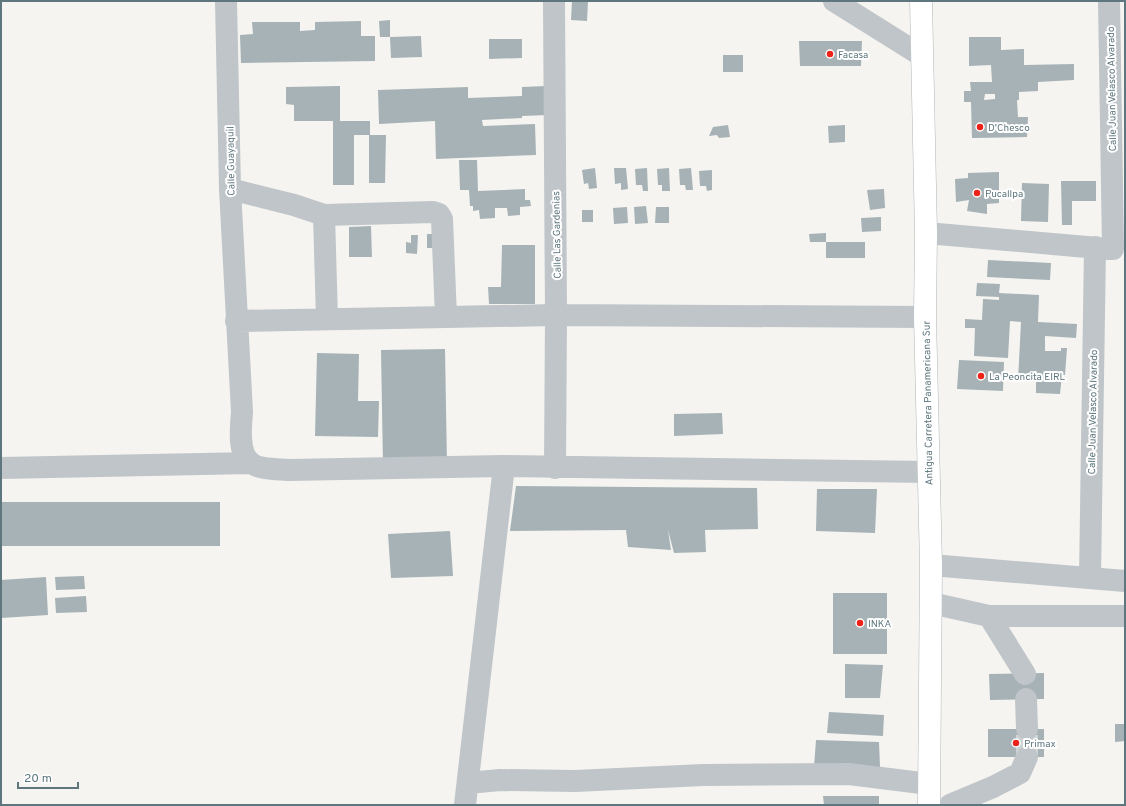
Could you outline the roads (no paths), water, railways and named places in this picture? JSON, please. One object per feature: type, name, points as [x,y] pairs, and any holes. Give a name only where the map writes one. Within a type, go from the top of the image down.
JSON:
[{"type":"highway","name":"Antigua Carretera Panamericana Sur","points":[[921,1],[926,233],[925,317],[931,565],[929,795]]},
{"type":"street","name":"Calle Guayaquil","points":[[226,1],[230,190],[242,412],[241,443],[244,454],[251,463]]},
{"type":"street","name":"Calle Las Gardenias","points":[[554,1],[556,315],[555,468]]},
{"type":"street","points":[[834,1],[922,56]]},
{"type":"street","name":"Calle Juan Velasco Alvarado","points":[[1090,578],[1111,249],[1109,1]]},
{"type":"street","points":[[230,190],[294,205],[324,215],[433,212],[439,214],[442,219],[446,317]]},
{"type":"street","points":[[324,215],[327,319]]},
{"type":"street","points":[[926,233],[1111,249]]},
{"type":"street","points":[[236,321],[556,315],[925,317]]},
{"type":"street","points":[[1,468],[251,463],[264,467],[288,470],[504,466],[555,468],[928,472]]},
{"type":"street","points":[[465,805],[504,466]]},
{"type":"street","points":[[931,565],[1125,581]]},
{"type":"street","points":[[930,603],[990,616],[1125,616]]},
{"type":"street","points":[[990,616],[1025,674]]},
{"type":"street","points":[[1026,699],[1027,730]]},
{"type":"street","points":[[950,805],[993,787],[1020,773],[1027,757]]},
{"type":"street","points":[[468,783],[500,780],[575,781],[703,774],[849,774],[929,795]]},
{"type":"tunnel","points":[[1027,729],[1027,757]]},
{"type":"place","name":"Facasa","points":[[830,54]]},
{"type":"place","name":"D'Chesco","points":[[980,127]]},
{"type":"place","name":"Pucallpa","points":[[977,193]]},
{"type":"place","name":"La Peoncita EIRL","points":[[981,376]]},
{"type":"place","name":"INKA","points":[[860,623]]},
{"type":"place","name":"Primax","points":[[1016,743]]}]
